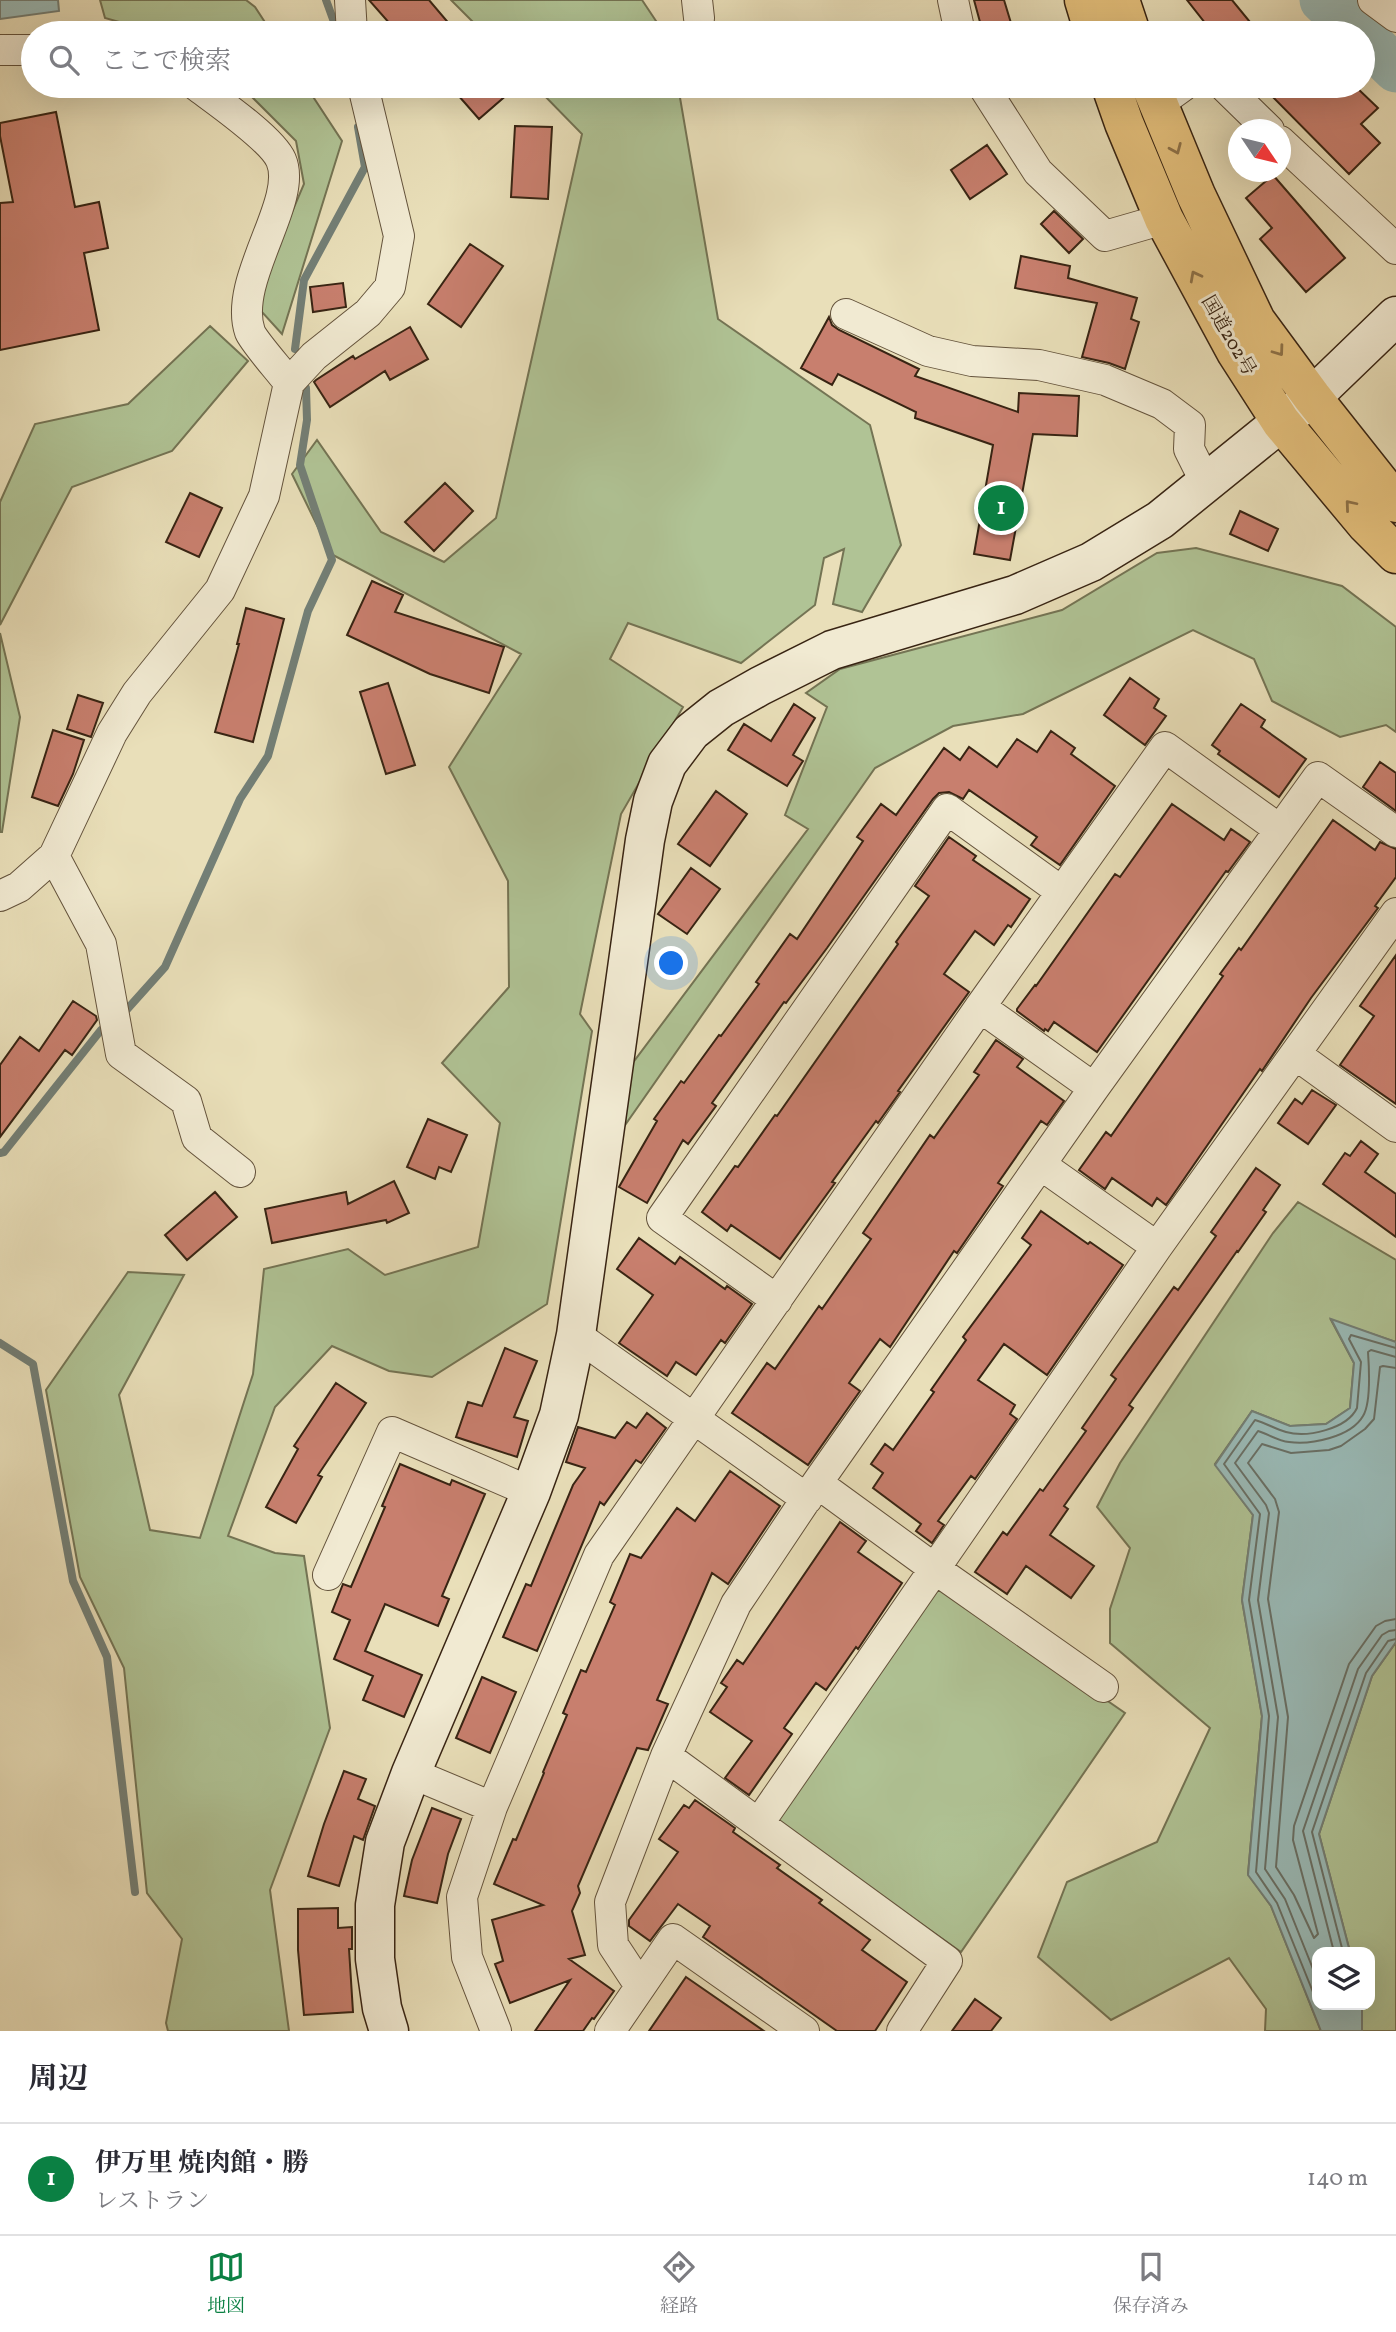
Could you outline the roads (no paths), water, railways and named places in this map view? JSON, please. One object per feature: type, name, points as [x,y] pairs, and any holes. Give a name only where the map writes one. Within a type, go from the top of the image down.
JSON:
[{"type":"highway","points":[[1084,0],[1090,21]]},
{"type":"highway","points":[[1120,0],[1127,21]]},
{"type":"highway","name":"国道202号","points":[[1115,98],[1164,219],[1236,352],[1281,422],[1366,524],[1396,554]]},
{"type":"highway","name":"国道202号","points":[[1166,98],[1195,195],[1256,321],[1396,503]]},
{"type":"street","points":[[350,0],[351,21]]},
{"type":"street","points":[[953,0],[957,21]]},
{"type":"street","points":[[1373,0],[1396,17]]},
{"type":"street","points":[[0,50],[21,50]]},
{"type":"street","points":[[213,98],[263,137],[281,160],[284,185],[246,298],[250,332],[289,383]]},
{"type":"street","points":[[0,895],[19,887],[54,856],[112,733],[137,693],[220,590],[264,496],[289,383],[314,356],[368,313],[390,287],[399,236],[366,98]]},
{"type":"street","points":[[991,98],[1038,172],[1105,236],[1164,219]]},
{"type":"street","points":[[1236,98],[1258,119]]},
{"type":"street","points":[[1291,151],[1396,250]]},
{"type":"street","points":[[846,314],[928,351],[972,361],[1039,365],[1105,380],[1162,404],[1190,425],[1189,449],[1206,482]]},
{"type":"street","points":[[389,2031],[382,2008],[375,1959],[375,1905],[385,1842],[411,1773],[531,1492],[559,1415],[576,1335],[645,840],[653,801],[667,764],[691,732],[721,708],[832,650],[1015,594],[1091,562],[1160,520],[1312,397],[1396,316]]},
{"type":"street","points":[[496,2031],[467,1956],[462,1897],[492,1807],[599,1555],[980,1007],[1165,747],[1279,829]]},
{"type":"street","points":[[640,1986],[613,1945],[610,1902],[666,1756],[736,1604],[1094,1088],[1318,777],[1396,832]]},
{"type":"street","points":[[777,1300],[662,1218],[947,809],[1062,892]]},
{"type":"street","points":[[54,856],[101,944],[121,1054],[186,1101],[197,1138],[240,1172]]},
{"type":"street","points":[[759,1823],[1157,1247],[1396,914]]},
{"type":"street","points":[[980,1007],[1094,1088]]},
{"type":"street","points":[[1295,1054],[1396,1127]]},
{"type":"street","points":[[1041,1165],[1157,1247]]},
{"type":"street","points":[[576,1335],[695,1418],[935,1569],[1103,1687]]},
{"type":"street","points":[[328,1576],[392,1432],[531,1492]]},
{"type":"street","points":[[666,1756],[947,1961],[902,2031]]},
{"type":"street","points":[[411,1773],[492,1807]]},
{"type":"street","points":[[610,2031],[673,1939],[804,2031]]},
{"type":"water","points":[[0,0],[58,0],[59,11],[0,19]]},
{"type":"water","points":[[1331,1319],[1396,1342],[1396,1642],[1372,1676],[1319,1834],[1349,1947],[1312,1947],[1312,2008],[1271,1906],[1248,1875],[1262,1716],[1242,1600],[1253,1515],[1215,1465],[1252,1411],[1290,1426],[1326,1424],[1350,1408],[1354,1363]]},
{"type":"water","points":[[1313,2010],[1362,2010],[1362,2031],[1321,2031]]},
{"type":"waterway","points":[[326,0],[334,21]]},
{"type":"waterway","points":[[1323,0],[1345,21]]},
{"type":"waterway","points":[[1375,49],[1396,69]]},
{"type":"waterway","points":[[295,349],[304,280],[365,167],[358,127]]},
{"type":"waterway","points":[[122,1015],[165,967],[240,799],[268,756],[308,611],[332,560],[300,465],[307,420],[306,388]]},
{"type":"waterway","points":[[0,1153],[4,1152],[101,1030]]},
{"type":"waterway","points":[[0,1343],[33,1364],[73,1581],[107,1657],[135,1892]]},
{"type":"place","name":"伊万里 焼肉館・勝","points":[[1001,508]]}]
